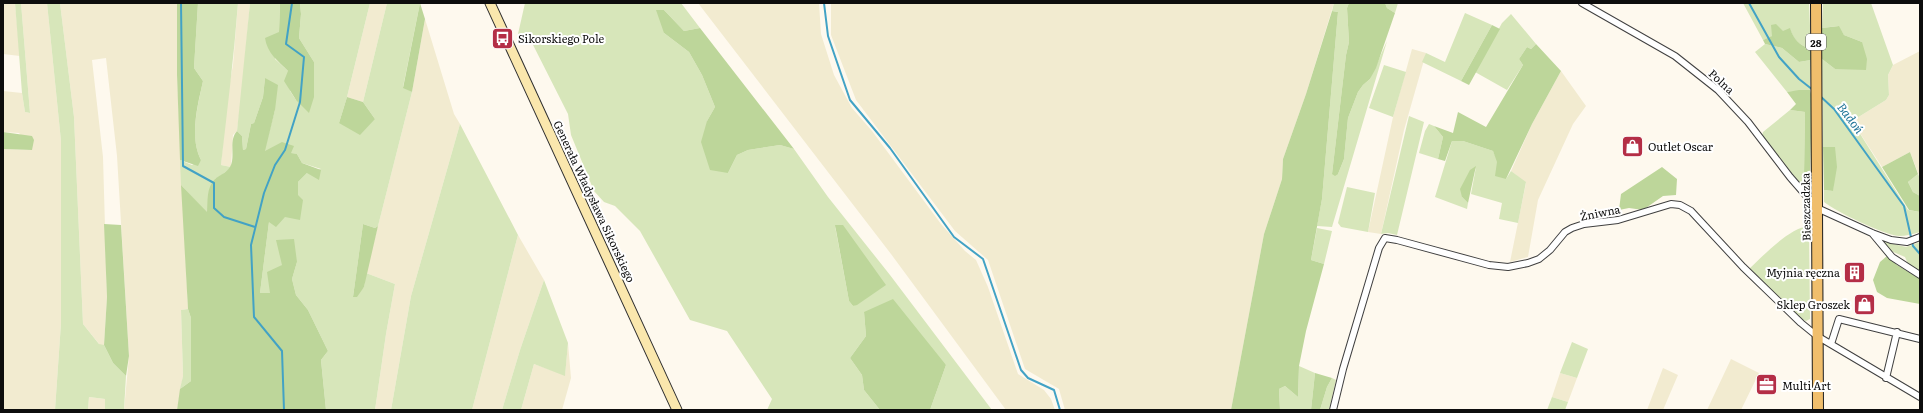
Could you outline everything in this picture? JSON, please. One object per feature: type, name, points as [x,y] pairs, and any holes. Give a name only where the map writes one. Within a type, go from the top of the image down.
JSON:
[{"type":"main road","name":"Bieszczadzka","points":[[1816,3],[1818,410]]},
{"type":"street","name":"Generała Władysława Sikorskiego","points":[[490,3],[677,410]]},
{"type":"street","name":"Polna","points":[[1582,3],[1675,56],[1718,90],[1748,122],[1790,177],[1817,208]]},
{"type":"street","name":"Żniwna","points":[[1333,410],[1343,369],[1379,248],[1385,238],[1489,265],[1508,267],[1539,259],[1565,232],[1572,228],[1584,224],[1618,220],[1660,206],[1680,205],[1692,211],[1755,280],[1786,310],[1818,336]]},
{"type":"street","points":[[1817,208],[1891,240],[1907,242],[1918,238]]},
{"type":"street","points":[[1872,233],[1892,257],[1920,275]]},
{"type":"street","points":[[1831,344],[1839,319],[1897,332],[1920,339]]},
{"type":"street","points":[[1886,378],[1897,332]]},
{"type":"street","points":[[1818,336],[1920,397]]},
{"type":"shaded area","points":[[3,3],[15,3],[20,56],[3,54]]},
{"type":"shaded area","points":[[21,3],[47,3],[61,141],[61,323],[55,410],[3,410],[3,149],[32,150],[19,133],[3,132],[3,91],[22,93],[25,112],[30,113]]},
{"type":"shaded area","points":[[60,3],[177,3],[177,75],[188,309],[181,310],[183,376],[177,410],[124,410],[129,356],[117,156],[106,58],[92,60],[103,157],[107,297],[104,345],[100,345],[83,324],[74,117]]},
{"type":"shaded area","points":[[238,3],[250,3],[242,92],[237,131],[233,135],[231,167],[221,165],[227,98],[233,65]]},
{"type":"shaded area","points":[[370,3],[387,3],[363,102],[347,97]]},
{"type":"shaded area","points":[[698,3],[819,3],[821,34],[834,75],[852,108],[872,131],[941,224],[965,251],[976,260],[988,287],[1018,374],[1044,390],[1051,399],[1055,410],[1006,410],[891,254]]},
{"type":"shaded area","points":[[831,3],[1334,3],[1306,94],[1283,159],[1282,179],[1264,234],[1231,410],[1065,410],[1059,389],[1025,369],[988,260],[955,231],[856,100],[831,35]]},
{"type":"shaded area","points":[[425,19],[454,114],[460,124],[411,296],[391,410],[375,410],[395,284],[366,273],[412,92]]},
{"type":"shaded area","points":[[1412,49],[1426,53],[1404,130],[1381,234],[1368,232],[1393,117]]},
{"type":"shaded area","points":[[1920,51],[1920,178],[1910,152],[1882,167],[1852,121],[1886,100],[1889,95],[1888,75],[1893,65]]},
{"type":"shaded area","points":[[1561,71],[1586,106],[1573,124],[1538,200],[1528,257],[1510,262],[1526,183],[1511,171],[1532,124]]},
{"type":"shaded area","points":[[518,235],[544,280],[520,350],[502,410],[472,410]]},
{"type":"shaded area","points":[[568,343],[571,378],[562,410],[521,410],[534,364],[565,375]]},
{"type":"shaded area","points":[[1731,359],[1759,373],[1741,410],[1707,410]]},
{"type":"shaded area","points":[[1663,368],[1678,375],[1663,410],[1647,410]]},
{"type":"shaded area","points":[[1560,373],[1577,378],[1568,402],[1552,397]]},
{"type":"shaded area","points":[[89,397],[105,399],[105,410],[88,410]]},
{"type":"green space","points":[[15,3],[21,3],[30,113],[25,112],[22,93]]},
{"type":"green space","points":[[47,3],[60,3],[74,117],[83,324],[99,344],[104,345],[113,363],[126,376],[124,410],[105,410],[105,399],[89,397],[88,410],[55,410],[61,323],[61,141]]},
{"type":"green space","points":[[177,3],[198,3],[194,68],[203,81],[195,131],[197,151],[201,160],[198,166],[180,160],[177,75]]},
{"type":"green space","points":[[198,3],[238,3],[221,165],[231,167],[215,179],[207,213],[181,185],[180,160],[192,165],[201,160],[197,151],[195,131],[197,110],[203,81],[194,68]]},
{"type":"green space","points":[[250,3],[280,3],[279,32],[275,59],[288,71],[290,91],[296,100],[314,62],[299,38],[301,14],[300,3],[370,3],[347,97],[339,123],[375,119],[363,102],[387,3],[420,3],[403,87],[412,92],[378,226],[375,228],[363,224],[353,297],[364,287],[366,273],[395,284],[375,410],[326,410],[321,360],[328,351],[308,310],[296,295],[292,279],[297,262],[282,265],[270,293],[260,293],[269,222],[298,195],[298,182],[307,173],[321,169],[302,163],[297,154],[264,151],[275,110],[265,78],[263,97],[254,123],[251,124],[246,149],[243,150],[242,136],[237,131]]},
{"type":"green space","points":[[280,3],[300,3],[301,14],[299,38],[314,62],[314,97],[309,113],[296,100],[284,81],[288,71],[274,56],[266,43],[265,38],[279,32]]},
{"type":"green space","points":[[420,3],[425,19],[412,92],[403,88]]},
{"type":"green space","points":[[525,3],[681,3],[700,28],[684,31],[664,10],[664,33],[689,52],[702,75],[715,107],[707,121],[728,173],[737,155],[748,150],[780,145],[794,149],[828,197],[890,275],[992,410],[930,410],[946,365],[864,312],[866,336],[850,358],[862,375],[864,390],[880,410],[767,410],[772,399],[727,331],[690,320],[640,231],[615,206],[604,202],[594,191],[571,135],[568,114],[529,37],[518,34]],"holes":[[[835,226],[865,299],[853,306],[849,301]]]},
{"type":"green space","points":[[1334,3],[1349,3],[1347,8],[1349,42],[1346,55],[1332,174],[1338,174],[1344,159],[1348,118],[1358,92],[1370,79],[1387,41],[1332,227],[1317,226],[1322,199],[1338,12],[1332,11]]},
{"type":"green space","points":[[1349,3],[1385,3],[1387,8],[1395,13],[1376,68],[1370,79],[1358,92],[1348,118],[1344,159],[1338,174],[1335,176],[1332,174],[1346,55],[1349,42],[1347,8]]},
{"type":"green space","points":[[1385,3],[1398,3],[1395,13],[1387,8]]},
{"type":"green space","points":[[1743,3],[1809,3],[1811,49],[1798,42],[1790,29],[1763,40]]},
{"type":"green space","points":[[1823,3],[1871,3],[1893,65],[1888,75],[1889,95],[1886,100],[1852,121],[1908,210],[1920,212],[1920,232],[1902,236],[1891,234],[1860,222],[1824,202],[1824,190],[1833,191],[1835,148],[1823,147],[1822,59],[1835,69],[1862,42],[1844,35],[1838,26],[1822,28]]},
{"type":"green space","points":[[656,10],[664,10],[684,31],[700,28],[794,149],[780,145],[748,150],[737,155],[728,173],[710,170],[701,142],[707,121],[715,107],[702,75],[689,52],[664,33]]},
{"type":"green space","points":[[1332,11],[1338,12],[1322,199],[1311,260],[1324,264],[1306,331],[1299,366],[1298,397],[1285,386],[1279,389],[1280,410],[1231,410],[1264,234],[1282,179],[1283,159],[1306,94]]},
{"type":"green space","points":[[1465,13],[1492,25],[1461,81],[1422,62],[1426,53],[1445,62]]},
{"type":"green space","points":[[1511,14],[1536,44],[1531,49],[1527,47],[1519,59],[1523,65],[1507,90],[1475,72],[1502,23]]},
{"type":"green space","points":[[1776,24],[1783,31],[1790,28],[1793,36],[1798,42],[1811,49],[1811,60],[1799,62],[1782,48],[1765,44],[1763,40],[1772,36],[1771,25]]},
{"type":"green space","points":[[1492,25],[1500,29],[1469,85],[1461,81]]},
{"type":"green space","points":[[1839,26],[1844,35],[1862,42],[1867,59],[1866,70],[1835,69],[1822,59],[1822,28]]},
{"type":"green space","points":[[1536,44],[1561,71],[1532,124],[1506,179],[1495,176],[1497,162],[1493,151],[1463,141],[1452,141],[1445,161],[1438,159],[1443,137],[1434,126],[1453,133],[1458,112],[1486,127],[1523,65],[1519,59],[1527,47],[1531,49]]},
{"type":"green space","points":[[1765,44],[1782,48],[1799,62],[1811,60],[1810,90],[1787,92],[1755,52]]},
{"type":"green space","points":[[1384,65],[1406,72],[1393,117],[1369,108]]},
{"type":"green space","points":[[265,78],[278,85],[275,110],[265,151],[282,142],[294,146],[291,153],[297,154],[302,163],[321,170],[319,180],[307,173],[298,182],[298,195],[303,200],[300,220],[285,217],[276,227],[269,222],[260,293],[270,293],[267,272],[282,265],[276,240],[294,239],[297,262],[292,279],[296,295],[308,310],[328,351],[321,360],[326,410],[177,410],[180,389],[191,381],[191,318],[188,309],[181,185],[207,212],[210,186],[215,179],[230,167],[232,163],[232,144],[234,135],[237,131],[242,136],[243,150],[246,149],[251,124],[254,123],[263,97]]},
{"type":"green space","points":[[1810,90],[1812,98],[1810,176],[1804,175],[1805,112],[1790,110],[1796,104],[1787,92]]},
{"type":"green space","points":[[347,97],[363,102],[375,119],[360,135],[339,123]]},
{"type":"green space","points":[[1790,110],[1805,112],[1804,175],[1810,176],[1810,185],[1807,187],[1799,182],[1762,136],[1763,132]]},
{"type":"green space","points":[[1409,116],[1424,122],[1397,235],[1388,233],[1381,234]]},
{"type":"green space","points":[[460,124],[518,235],[472,410],[391,410],[411,296]]},
{"type":"green space","points":[[1429,124],[1434,126],[1443,137],[1438,159],[1419,153],[1425,131]]},
{"type":"green space","points":[[3,132],[32,136],[34,140],[32,150],[3,149]]},
{"type":"green space","points":[[1452,141],[1463,141],[1493,151],[1506,179],[1511,171],[1526,182],[1518,223],[1499,219],[1502,203],[1471,194],[1476,167],[1462,197],[1468,203],[1467,209],[1435,197]]},
{"type":"green space","points":[[1823,147],[1835,147],[1837,167],[1833,191],[1824,190]]},
{"type":"green space","points":[[1910,152],[1918,174],[1908,182],[1913,192],[1920,196],[1920,212],[1909,210],[1882,167]]},
{"type":"green space","points":[[1476,166],[1468,203],[1462,197],[1460,189],[1470,170]]},
{"type":"green space","points":[[1662,167],[1677,179],[1676,195],[1663,196],[1643,210],[1629,208],[1619,210],[1621,194]]},
{"type":"green space","points":[[1918,174],[1920,178],[1920,196],[1913,192],[1908,182]]},
{"type":"green space","points":[[1347,187],[1375,193],[1368,232],[1341,227],[1338,223]]},
{"type":"green space","points":[[104,224],[121,225],[129,356],[126,376],[113,363],[104,345],[107,297]]},
{"type":"green space","points":[[363,224],[375,228],[378,226],[364,287],[357,297],[353,297]]},
{"type":"green space","points":[[835,225],[843,225],[886,285],[857,305],[853,306],[849,301]]},
{"type":"green space","points":[[1809,226],[1810,319],[1806,321],[1799,318],[1780,302],[1782,299],[1779,296],[1776,298],[1749,269],[1785,237],[1801,228]]},
{"type":"green space","points":[[1317,228],[1332,231],[1324,264],[1311,260]]},
{"type":"green space","points":[[1885,242],[1906,247],[1920,242],[1920,273],[1908,264],[1905,257],[1891,251],[1884,244]]},
{"type":"green space","points":[[1887,256],[1897,265],[1920,279],[1920,304],[1887,298],[1877,292],[1873,280],[1880,262]]},
{"type":"green space","points":[[544,280],[568,343],[565,376],[534,364],[521,410],[502,410],[520,350]]},
{"type":"green space","points":[[893,299],[946,365],[930,410],[880,410],[864,390],[862,375],[850,358],[866,336],[864,312]]},
{"type":"green space","points":[[188,309],[191,318],[191,381],[180,389],[183,376],[181,310]]},
{"type":"green space","points":[[1572,342],[1588,349],[1577,378],[1560,373]]},
{"type":"green space","points":[[1299,366],[1315,373],[1311,410],[1280,410],[1279,389],[1285,386],[1298,397]]},
{"type":"green space","points":[[1315,373],[1332,378],[1327,387],[1320,410],[1311,410]]},
{"type":"green space","points":[[1332,378],[1336,380],[1329,410],[1320,410],[1327,387]]},
{"type":"green space","points":[[1552,397],[1568,402],[1565,410],[1547,410]]},
{"type":"waterway","points":[[181,3],[183,166],[214,183],[214,208],[224,217],[255,227]]},
{"type":"waterway","points":[[284,410],[282,351],[254,317],[251,245],[264,193],[275,165],[285,150],[300,102],[304,57],[286,44],[292,3]]},
{"type":"waterway","points":[[824,3],[828,36],[850,100],[890,148],[954,237],[983,259],[1021,370],[1028,378],[1054,390],[1060,410]]},
{"type":"waterway","name":"Badoń","points":[[1749,3],[1779,57],[1799,79],[1813,90]]},
{"type":"waterway","name":"Badoń","points":[[1819,95],[1834,109],[1904,206],[1913,246],[1920,254]]},
{"type":"place","name":"Sikorskiego Pole","points":[[503,38]]},
{"type":"place","name":"Outlet Oscar","points":[[1633,146]]},
{"type":"place","name":"Myjnia ręczna","points":[[1855,272]]},
{"type":"place","name":"Sklep Groszek","points":[[1865,304]]},
{"type":"place","name":"Multi Art","points":[[1767,385]]}]
